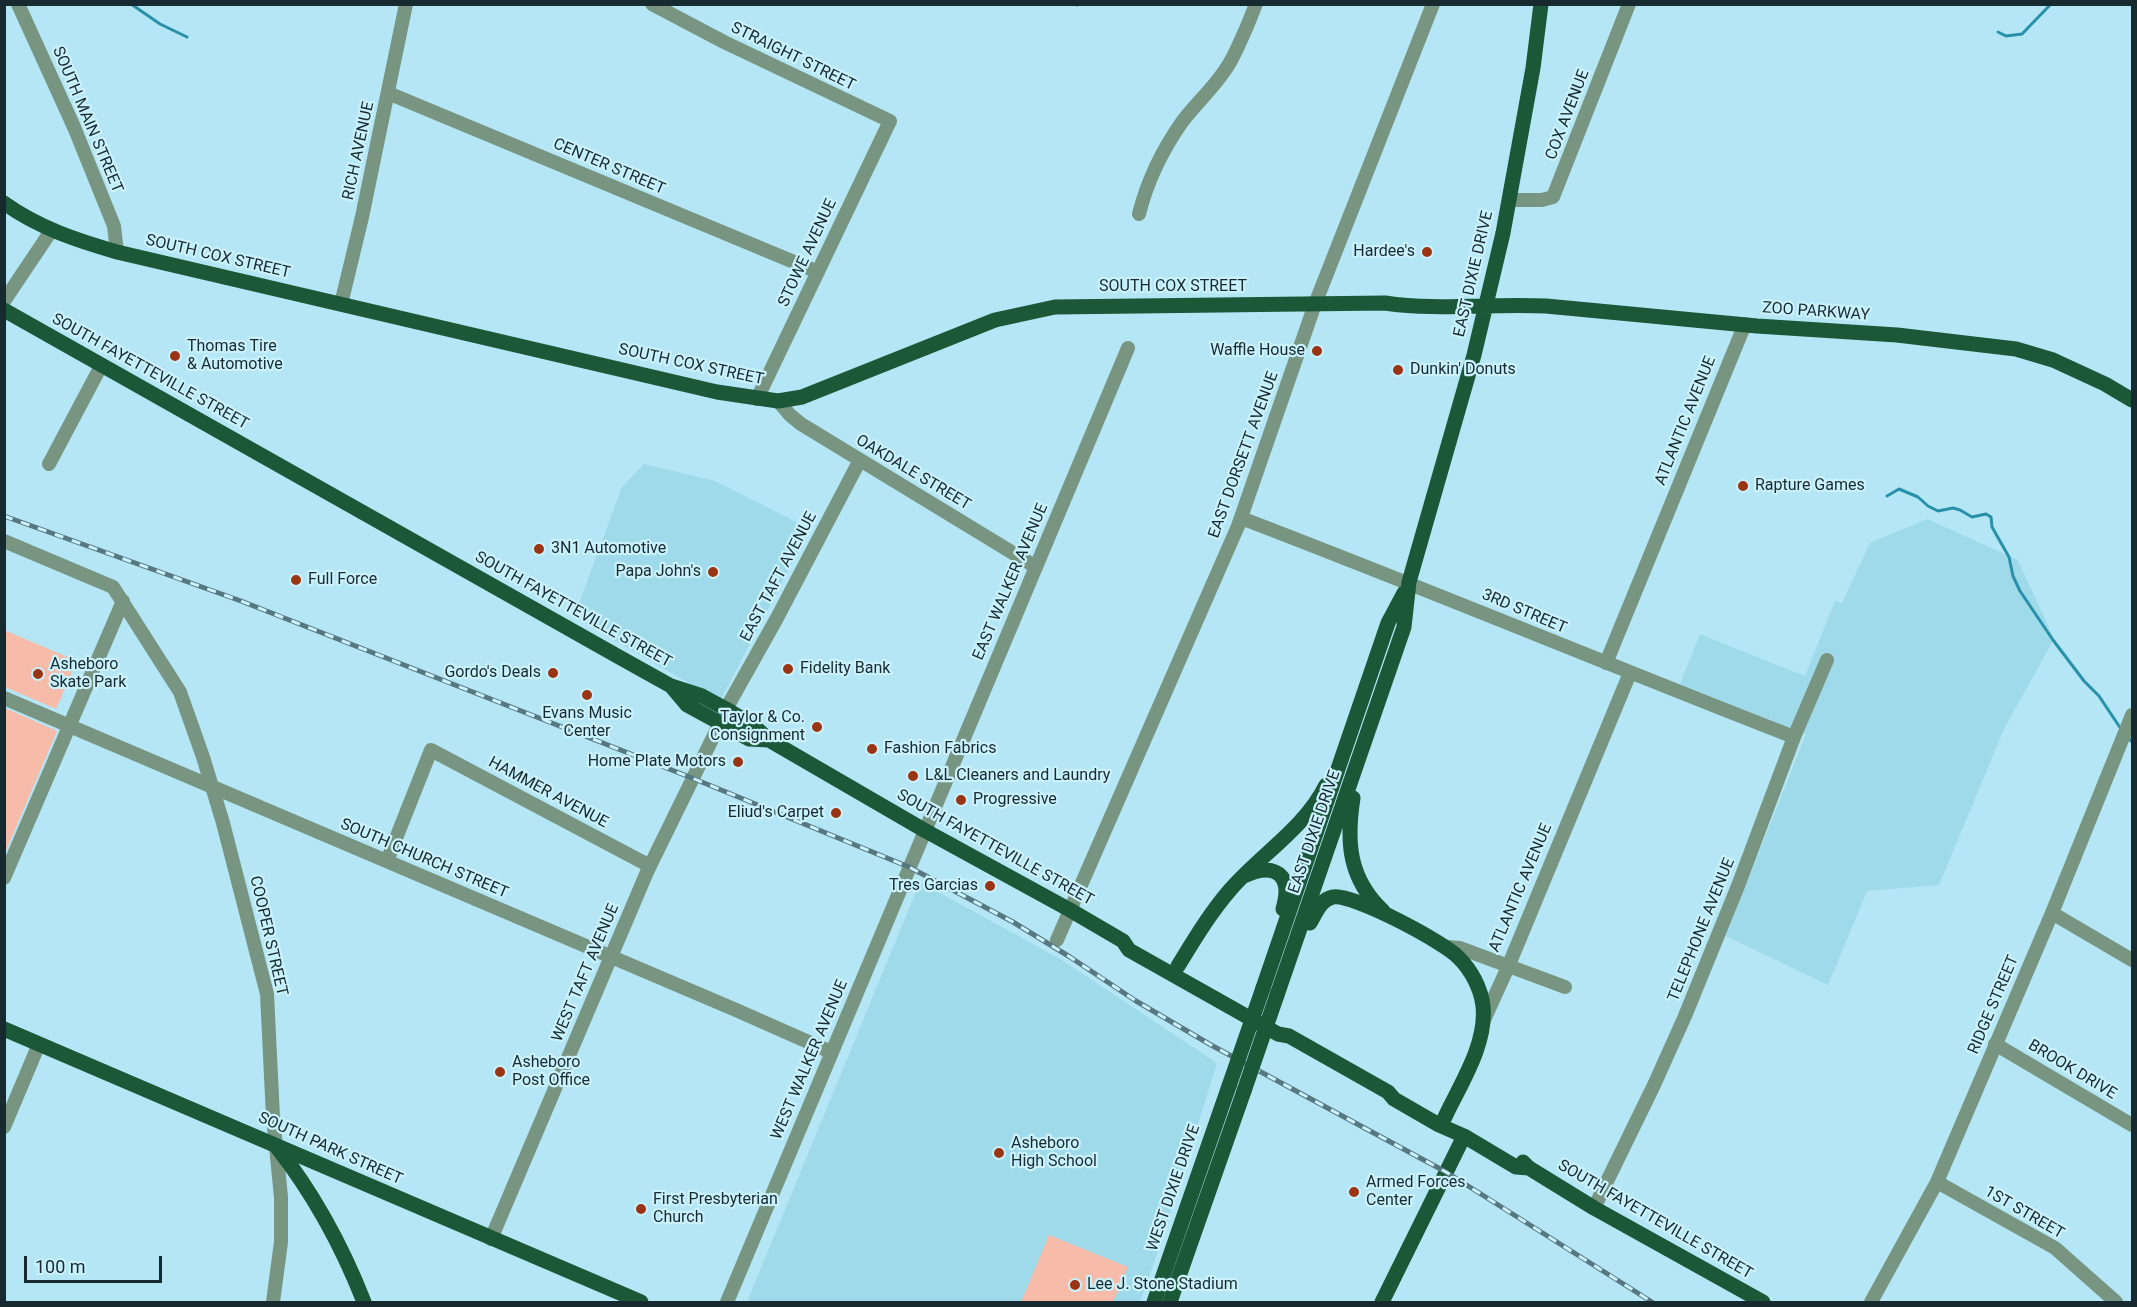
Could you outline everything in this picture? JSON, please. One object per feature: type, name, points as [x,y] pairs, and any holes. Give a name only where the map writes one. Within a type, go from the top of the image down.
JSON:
[{"type":"main road","name":"EAST DIXIE DRIVE","points":[[1244,1091],[1404,627],[1409,582],[1474,355],[1510,200],[1533,68],[1541,4]]},
{"type":"main road","name":"SOUTH COX STREET","points":[[4,203],[51,231],[117,252],[717,392],[778,401],[812,393],[995,320],[1040,309],[1085,305],[1486,305]]},
{"type":"main road","name":"ZOO PARKWAY","points":[[1486,305],[1546,306],[1897,335],[2016,349],[2053,360],[2133,400]]},
{"type":"main road","name":"SOUTH FAYETTEVILLE STREET","points":[[4,310],[675,691],[702,696],[749,739],[764,735],[924,830],[1123,941],[1129,950],[1278,1034],[1289,1036],[1388,1092],[1394,1099],[1439,1125],[1464,1136],[1516,1167],[1529,1168]]},
{"type":"main road","name":"EAST DIXIE DRIVE","points":[[1229,1086],[1388,623],[1409,582]]},
{"type":"main road","points":[[1359,760],[1349,837],[1353,866],[1368,894],[1388,916]]},
{"type":"main road","points":[[1178,966],[1218,904],[1257,861],[1301,822],[1315,806],[1329,779],[1341,764]]},
{"type":"main road","points":[[1242,877],[1262,870],[1270,870],[1279,873],[1284,880],[1286,891],[1281,915],[1281,939]]},
{"type":"main road","points":[[1292,956],[1320,906],[1332,897],[1343,897],[1388,916],[1447,947],[1469,969],[1475,981],[1483,1005],[1483,1022]]},
{"type":"main road","name":"SOUTH FAYETTEVILLE STREET","points":[[1123,941],[1134,941],[1282,1025],[1289,1036]]},
{"type":"main road","name":"ATLANTIC AVENUE","points":[[1445,1116],[1471,1063],[1483,1022]]},
{"type":"main road","name":"SOUTH PARK STREET","points":[[4,1029],[641,1302]]},
{"type":"main road","name":"WEST DIXIE DRIVE","points":[[1154,1302],[1229,1086]]},
{"type":"main road","name":"SOUTH FAYETTEVILLE STREET","points":[[1388,1092],[1398,1090],[1445,1116],[1520,1159],[1529,1168],[1594,1208],[1763,1302]]},
{"type":"main road","name":"WEST DIXIE DRIVE","points":[[1170,1302],[1244,1091]]},
{"type":"main road","points":[[1382,1302],[1464,1136]]},
{"type":"main road","points":[[275,1145],[314,1198],[364,1302]]},
{"type":"street","name":"SOUTH MAIN STREET","points":[[18,4],[74,127],[110,215],[114,226],[117,252]]},
{"type":"street","name":"STRAIGHT STREET","points":[[652,4],[724,42],[890,121]]},
{"type":"street","points":[[1139,214],[1146,191],[1167,145],[1183,121],[1215,85],[1229,63],[1256,4]]},
{"type":"street","name":"EAST DORSETT AVENUE","points":[[1057,940],[1241,518],[1315,304],[1433,4]]},
{"type":"street","name":"COX AVENUE","points":[[1510,200],[1542,200],[1553,197],[1629,4]]},
{"type":"street","name":"RICH AVENUE","points":[[341,304],[362,216],[406,5]]},
{"type":"street","name":"CENTER STREET","points":[[388,93],[818,272]]},
{"type":"street","name":"STOWE AVENUE","points":[[757,399],[890,121]]},
{"type":"street","points":[[4,301],[51,231]]},
{"type":"street","name":"ATLANTIC AVENUE","points":[[1606,663],[1745,324]]},
{"type":"street","name":"EAST WALKER AVENUE","points":[[924,830],[1128,348]]},
{"type":"street","points":[[49,464],[101,366]]},
{"type":"street","name":"OAKDALE STREET","points":[[778,401],[801,424],[1036,567]]},
{"type":"street","name":"EAST TAFT AVENUE","points":[[723,716],[860,460]]},
{"type":"street","name":"3RD STREET","points":[[1241,518],[1409,582],[1630,673],[1794,737]]},
{"type":"street","points":[[4,541],[113,587],[123,601],[6,869]]},
{"type":"street","name":"COOPER STREET","points":[[123,601],[180,692],[212,786],[267,994],[281,1242],[273,1302]]},
{"type":"street","name":"TELEPHONE AVENUE","points":[[1594,1208],[1685,1016],[1738,886],[1794,737],[1827,660]]},
{"type":"street","name":"ATLANTIC AVENUE","points":[[1483,1022],[1630,673]]},
{"type":"street","name":"SOUTH CHURCH STREET","points":[[4,698],[831,1052]]},
{"type":"street","name":"RIDGE STREET","points":[[1871,1302],[1937,1182],[2052,913],[2133,715]]},
{"type":"street","name":"WEST TAFT AVENUE","points":[[491,1239],[650,866],[723,716]]},
{"type":"street","name":"HAMMER AVENUE","points":[[387,861],[431,750],[650,866]]},
{"type":"street","name":"WEST WALKER AVENUE","points":[[726,1302],[888,922],[924,830]]},
{"type":"street","points":[[2052,913],[2133,960]]},
{"type":"street","points":[[1447,947],[1460,948],[1565,987]]},
{"type":"street","points":[[4,1127],[39,1044]]},
{"type":"street","name":"BROOK DRIVE","points":[[1995,1044],[2133,1125]]},
{"type":"street","name":"1ST STREET","points":[[1937,1182],[2055,1248],[2116,1302]]},
{"type":"shaded area","points":[[644,464],[715,481],[810,529],[720,701],[574,617],[622,487]]},
{"type":"shaded area","points":[[1927,519],[2018,560],[2054,639],[2004,729],[1939,885],[1867,891],[1828,985],[1726,936],[1806,734],[1680,684],[1700,634],[1805,676],[1835,601],[1842,603],[1870,543]]},
{"type":"shaded area","name":"Asheboro Skate Park","points":[[4,630],[77,661],[56,709],[5,687]]},
{"type":"shaded area","points":[[5,708],[57,731],[5,853]]},
{"type":"shaded area","name":"Asheboro High School","points":[[920,882],[1060,959],[1217,1063],[1161,1243],[1140,1302],[747,1302]]},
{"type":"shaded area","name":"Lee J. Stone Stadium","points":[[1049,1235],[1128,1267],[1113,1302],[1021,1302]]},
{"type":"waterway","points":[[131,4],[160,24],[187,37]]},
{"type":"waterway","points":[[1998,32],[2006,36],[2022,34],[2051,4]]},
{"type":"waterway","points":[[1887,496],[1899,489],[1918,497],[1938,511],[1953,508],[1972,517],[1986,514],[1991,517],[1992,527],[2009,557],[2013,576],[2020,591],[2053,640],[2084,681],[2099,696],[2121,729]]},
{"type":"waterway","points":[[2127,736],[2132,742]]},
{"type":"railway","points":[[4,516],[241,601],[692,778],[909,867],[1013,922],[1136,1001],[1211,1045],[1446,1172],[1652,1302]]},
{"type":"place","name":"Hardee's","points":[[1427,252]]},
{"type":"place","name":"Waffle House","points":[[1317,351]]},
{"type":"place","name":"Thomas Tire & Automotive","points":[[175,356]]},
{"type":"place","name":"Dunkin' Donuts","points":[[1398,370]]},
{"type":"place","name":"Rapture Games","points":[[1743,486]]},
{"type":"place","name":"3N1 Automotive","points":[[539,549]]},
{"type":"place","name":"Papa John's","points":[[713,572]]},
{"type":"place","name":"Full Force","points":[[296,580]]},
{"type":"place","name":"Fidelity Bank","points":[[788,669]]},
{"type":"place","name":"Gordo's Deals","points":[[553,673]]},
{"type":"place","name":"Asheboro Skate Park","points":[[38,674]]},
{"type":"place","name":"Evans Music Center","points":[[587,695]]},
{"type":"place","name":"Taylor & Co. Consignment","points":[[817,727]]},
{"type":"place","name":"Fashion Fabrics","points":[[872,749]]},
{"type":"place","name":"Home Plate Motors","points":[[738,762]]},
{"type":"place","name":"L&L Cleaners and Laundry","points":[[913,776]]},
{"type":"place","name":"Progressive","points":[[961,800]]},
{"type":"place","name":"Eliud's Carpet","points":[[836,813]]},
{"type":"place","name":"Tres Garcias","points":[[990,886]]},
{"type":"place","name":"Asheboro Post Office","points":[[500,1072]]},
{"type":"place","name":"Asheboro High School","points":[[999,1153]]},
{"type":"place","name":"Armed Forces Center","points":[[1354,1192]]},
{"type":"place","name":"First Presbyterian Church","points":[[641,1209]]},
{"type":"place","name":"Lee J. Stone Stadium","points":[[1075,1285]]}]
